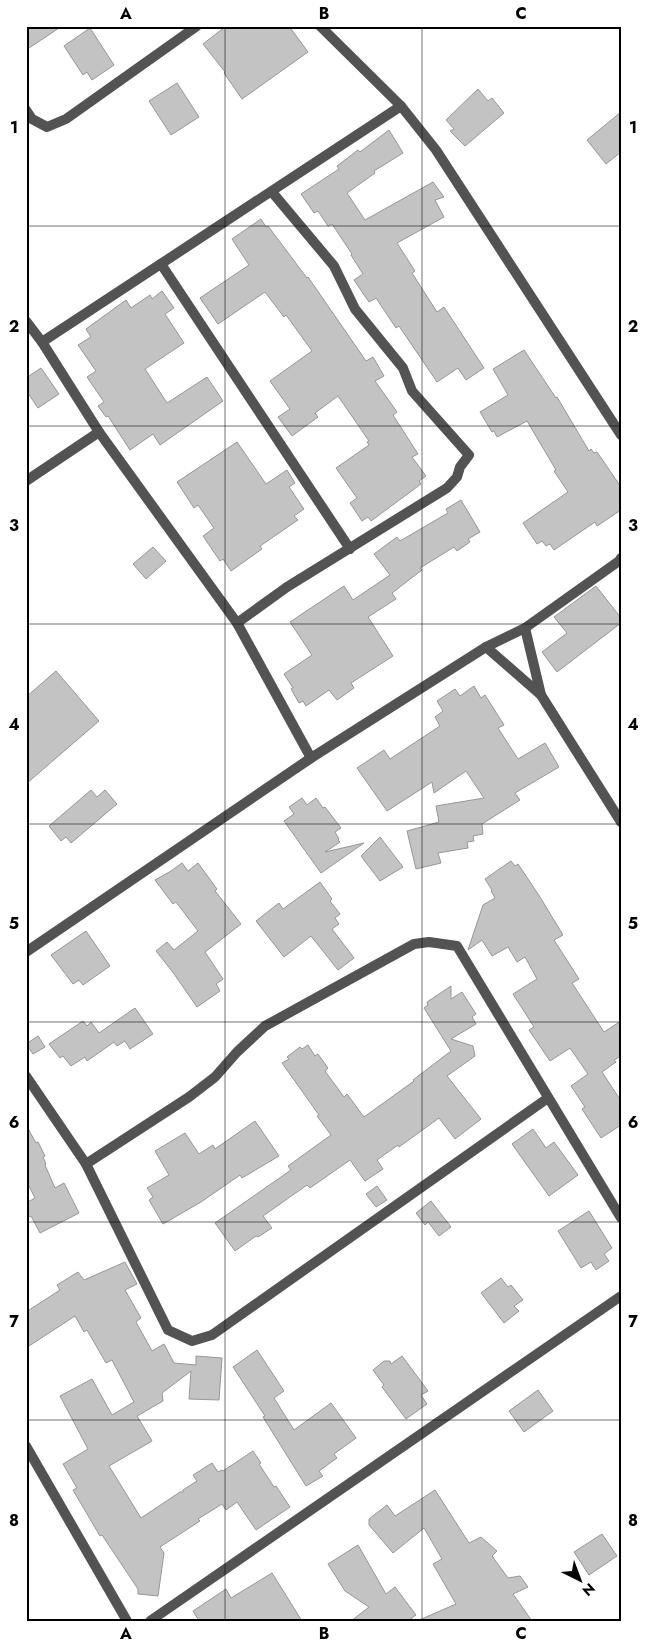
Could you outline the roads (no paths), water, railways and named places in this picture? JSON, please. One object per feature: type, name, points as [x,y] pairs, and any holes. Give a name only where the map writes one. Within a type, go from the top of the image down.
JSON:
[{"type":"street","points":[[26,110],[32,119],[47,126],[66,119],[197,26]]},
{"type":"street","points":[[320,26],[401,106],[436,150],[621,435]]},
{"type":"street","points":[[42,342],[401,106]]},
{"type":"street","points":[[237,623],[287,587],[447,488],[457,477],[460,467],[469,455],[412,391],[403,368],[355,309],[334,266],[272,192]]},
{"type":"street","points":[[161,264],[350,549]]},
{"type":"street","points":[[26,321],[42,342],[99,432],[237,623],[311,758]]},
{"type":"street","points":[[26,481],[99,432]]},
{"type":"street","points":[[26,952],[311,758],[486,647],[525,628],[621,558]]},
{"type":"street","points":[[525,628],[541,695]]},
{"type":"street","points":[[486,647],[541,695],[621,822]]},
{"type":"street","points":[[86,1164],[209,1082],[265,1026],[414,944],[429,942],[457,946],[621,1218]]},
{"type":"street","points":[[26,1076],[86,1164],[168,1330],[192,1341],[212,1335],[548,1098]]},
{"type":"street","points":[[150,1621],[621,1296]]},
{"type":"street","points":[[26,1446],[127,1621]]}]
